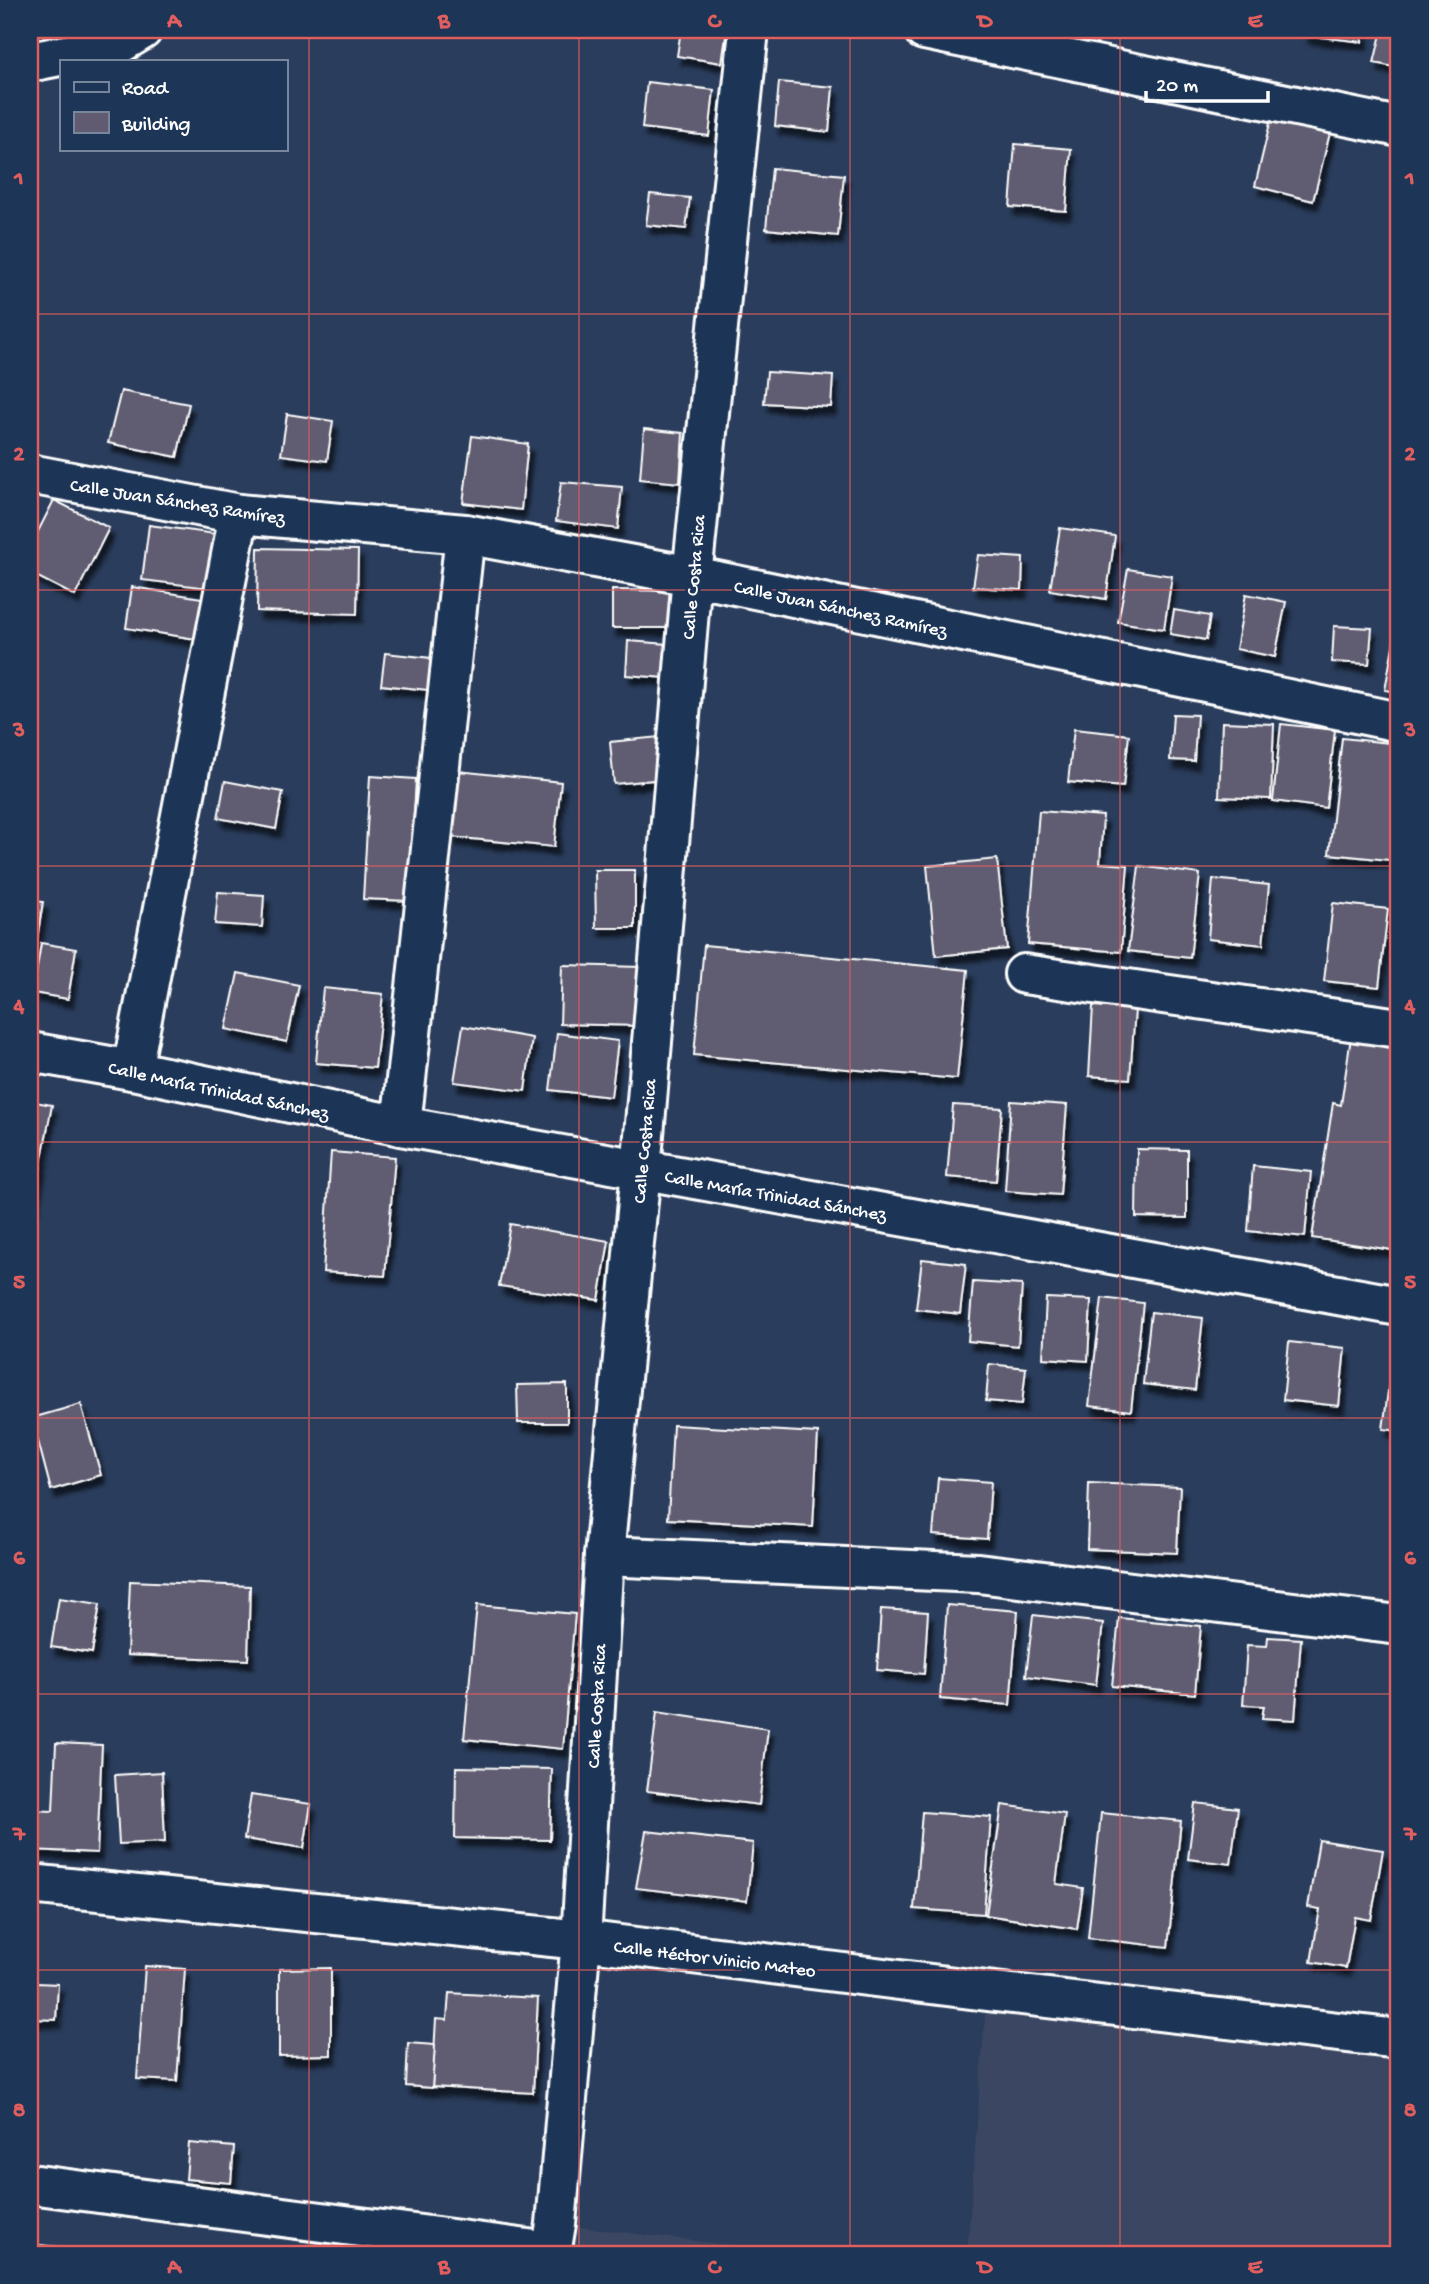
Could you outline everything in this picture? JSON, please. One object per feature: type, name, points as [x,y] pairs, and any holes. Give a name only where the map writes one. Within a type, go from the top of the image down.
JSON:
[{"type":"street","points":[[30,62],[119,44],[142,30]]},
{"type":"street","name":"Calle Costa Rica","points":[[551,2253],[556,2224],[580,1940],[604,1556],[641,1170],[692,576],[749,30]]},
{"type":"street","points":[[924,30],[1399,127]]},
{"type":"street","name":"Calle Juan Sánchez Ramírez","points":[[30,474],[239,514],[465,534],[692,576],[1399,722]]},
{"type":"street","points":[[132,1070],[239,514]]},
{"type":"street","points":[[401,1126],[465,534]]},
{"type":"street","points":[[1024,974],[1399,1028]]},
{"type":"street","name":"Calle María Trinidad Sánchez","points":[[30,1052],[132,1070],[401,1126],[1399,1306]]},
{"type":"street","points":[[604,1556],[978,1573],[1399,1625]]},
{"type":"street","name":"Calle Héctor Vinicio Mateo","points":[[30,1884],[580,1940],[1399,2039]]},
{"type":"street","points":[[30,2184],[551,2253]]},
{"type":"shaded area","points":[[987,1991],[1399,2039],[1399,2254],[967,2254]]},
{"type":"shaded area","points":[[556,2224],[802,2254],[551,2254]]},
{"type":"building","points":[[681,30],[727,30],[722,63],[677,56]]},
{"type":"building","points":[[1304,30],[1363,30],[1362,42],[1304,35]]},
{"type":"building","points":[[1382,30],[1399,30],[1399,68],[1374,63]]},
{"type":"building","points":[[647,82],[714,90],[709,136],[642,128]]},
{"type":"building","points":[[779,82],[833,87],[829,132],[775,126]]},
{"type":"building","points":[[1272,115],[1331,129],[1313,201],[1255,186]]},
{"type":"building","points":[[1015,144],[1071,149],[1066,211],[1010,207]]},
{"type":"building","points":[[772,168],[844,175],[838,236],[766,229]]},
{"type":"building","points":[[650,194],[690,198],[686,229],[646,225]]},
{"type":"building","points":[[767,372],[833,376],[831,407],[764,403]]},
{"type":"building","points":[[121,391],[189,404],[177,457],[108,443]]},
{"type":"building","points":[[287,414],[333,421],[327,461],[281,455]]},
{"type":"building","points":[[644,429],[683,433],[680,483],[640,479]]},
{"type":"building","points":[[472,436],[528,444],[521,510],[463,503]]},
{"type":"building","points":[[561,482],[622,487],[618,529],[556,521]]},
{"type":"building","points":[[54,500],[109,528],[75,596],[30,573],[30,547]]},
{"type":"building","points":[[149,525],[216,534],[209,588],[142,580]]},
{"type":"building","points":[[1060,528],[1115,536],[1106,599],[1050,590]]},
{"type":"building","points":[[258,548],[358,550],[357,614],[257,611]]},
{"type":"building","points":[[978,555],[1023,558],[1022,590],[973,587]]},
{"type":"building","points":[[1128,569],[1172,576],[1164,629],[1118,622]]},
{"type":"building","points":[[132,587],[202,598],[196,639],[126,628]]},
{"type":"building","points":[[612,590],[681,591],[680,628],[612,628]]},
{"type":"building","points":[[1246,594],[1286,602],[1275,657],[1236,649]]},
{"type":"building","points":[[1174,610],[1210,616],[1206,640],[1170,634]]},
{"type":"building","points":[[1399,613],[1399,692],[1385,690]]},
{"type":"building","points":[[1334,626],[1372,628],[1369,664],[1332,662]]},
{"type":"building","points":[[628,641],[668,644],[666,678],[626,675]]},
{"type":"building","points":[[385,653],[431,658],[428,690],[381,685]]},
{"type":"building","points":[[1173,714],[1197,715],[1194,761],[1170,760]]},
{"type":"building","points":[[1222,722],[1274,724],[1271,799],[1219,797]]},
{"type":"building","points":[[1281,724],[1335,730],[1326,808],[1273,801]]},
{"type":"building","points":[[1074,729],[1129,735],[1123,787],[1068,782]]},
{"type":"building","points":[[659,737],[663,779],[614,784],[610,742]]},
{"type":"building","points":[[1342,738],[1399,744],[1399,861],[1329,854]]},
{"type":"building","points":[[458,771],[561,782],[554,847],[451,837]]},
{"type":"building","points":[[370,776],[416,779],[409,901],[363,899]]},
{"type":"building","points":[[225,781],[283,792],[276,829],[218,818]]},
{"type":"building","points":[[1039,811],[1103,816],[1100,863],[1128,865],[1121,952],[1028,944]]},
{"type":"building","points":[[997,859],[1007,949],[936,956],[927,866]]},
{"type":"building","points":[[1139,866],[1200,874],[1190,958],[1128,951]]},
{"type":"building","points":[[595,870],[635,870],[635,928],[596,928]]},
{"type":"building","points":[[1213,879],[1269,885],[1263,945],[1208,939]]},
{"type":"building","points":[[218,892],[264,895],[262,927],[215,924]]},
{"type":"building","points":[[30,900],[43,902],[30,982]]},
{"type":"building","points":[[1333,903],[1388,909],[1379,987],[1324,981]]},
{"type":"building","points":[[41,943],[76,949],[68,999],[33,993]]},
{"type":"building","points":[[704,945],[968,970],[957,1079],[694,1055]]},
{"type":"building","points":[[562,965],[642,967],[641,1026],[560,1024]]},
{"type":"building","points":[[238,973],[299,985],[287,1042],[226,1029]]},
{"type":"building","points":[[323,988],[383,994],[375,1068],[316,1063]]},
{"type":"building","points":[[1093,1006],[1135,1009],[1130,1079],[1089,1076]]},
{"type":"building","points":[[463,1026],[532,1038],[525,1091],[454,1082]]},
{"type":"building","points":[[557,1033],[618,1041],[611,1097],[550,1090]]},
{"type":"building","points":[[1351,1037],[1399,1044],[1399,1251],[1312,1238],[1333,1103],[1341,1105]]},
{"type":"building","points":[[30,1101],[52,1105],[33,1206],[30,1205]]},
{"type":"building","points":[[1011,1101],[1067,1105],[1060,1195],[1005,1191]]},
{"type":"building","points":[[953,1105],[1002,1108],[996,1181],[947,1177]]},
{"type":"building","points":[[1137,1149],[1187,1150],[1187,1218],[1136,1217]]},
{"type":"building","points":[[331,1152],[395,1157],[385,1276],[323,1272]]},
{"type":"building","points":[[1253,1166],[1311,1172],[1305,1237],[1248,1231]]},
{"type":"building","points":[[510,1224],[609,1241],[599,1300],[499,1286]]},
{"type":"building","points":[[922,1259],[966,1264],[960,1314],[916,1309]]},
{"type":"building","points":[[973,1282],[1022,1285],[1018,1346],[968,1341]]},
{"type":"building","points":[[1046,1298],[1091,1300],[1088,1361],[1043,1358]]},
{"type":"building","points":[[1102,1298],[1143,1303],[1131,1411],[1089,1406]]},
{"type":"building","points":[[1151,1312],[1203,1318],[1195,1390],[1143,1384]]},
{"type":"building","points":[[1289,1342],[1345,1348],[1339,1406],[1283,1400]]},
{"type":"building","points":[[1393,1353],[1399,1354],[1399,1431],[1383,1429]]},
{"type":"building","points":[[989,1364],[1026,1368],[1022,1404],[986,1401]]},
{"type":"building","points":[[567,1384],[567,1423],[518,1423],[517,1385]]},
{"type":"building","points":[[81,1404],[101,1475],[51,1490],[32,1418]]},
{"type":"building","points":[[673,1425],[818,1433],[813,1527],[668,1519]]},
{"type":"building","points":[[938,1478],[991,1482],[987,1539],[933,1535]]},
{"type":"building","points":[[1089,1483],[1180,1487],[1177,1553],[1087,1549]]},
{"type":"building","points":[[130,1581],[250,1586],[248,1660],[127,1655]]},
{"type":"building","points":[[59,1598],[100,1604],[92,1653],[51,1647]]},
{"type":"building","points":[[477,1605],[575,1614],[563,1749],[464,1739]]},
{"type":"building","points":[[947,1605],[1018,1611],[1010,1705],[940,1699]]},
{"type":"building","points":[[881,1609],[928,1612],[924,1674],[877,1670]]},
{"type":"building","points":[[1033,1615],[1103,1623],[1096,1685],[1026,1676]]},
{"type":"building","points":[[1119,1618],[1201,1626],[1195,1694],[1112,1686]]},
{"type":"building","points":[[1268,1637],[1301,1639],[1295,1720],[1262,1718],[1264,1706],[1243,1705],[1247,1645],[1267,1646]]},
{"type":"building","points":[[1399,1679],[1399,1739],[1394,1738]]},
{"type":"building","points":[[657,1712],[768,1729],[759,1805],[647,1791]]},
{"type":"building","points":[[56,1743],[102,1745],[97,1853],[30,1850],[30,1810],[53,1811]]},
{"type":"building","points":[[456,1767],[552,1769],[550,1840],[455,1838]]},
{"type":"building","points":[[162,1772],[165,1842],[119,1844],[115,1775]]},
{"type":"building","points":[[251,1795],[311,1804],[304,1848],[244,1839]]},
{"type":"building","points":[[1195,1803],[1238,1808],[1231,1864],[1188,1859]]},
{"type":"building","points":[[1002,1805],[1065,1814],[1056,1884],[1083,1888],[1077,1929],[986,1915]]},
{"type":"building","points":[[922,1812],[991,1817],[984,1914],[914,1909]]},
{"type":"building","points":[[1101,1813],[1181,1821],[1168,1947],[1088,1938]]},
{"type":"building","points":[[646,1831],[753,1843],[747,1901],[636,1888]]},
{"type":"building","points":[[1319,1840],[1383,1850],[1371,1920],[1355,1917],[1346,1968],[1311,1962],[1320,1909],[1308,1907]]},
{"type":"building","points":[[145,1966],[185,1969],[177,2081],[137,2079]]},
{"type":"building","points":[[331,1968],[331,2055],[279,2056],[279,1969]]},
{"type":"building","points":[[36,1983],[58,1984],[56,2020],[34,2019]]},
{"type":"building","points":[[449,1993],[538,1998],[533,2093],[432,2087],[436,2019],[447,2020]]},
{"type":"building","points":[[408,2043],[435,2045],[432,2088],[406,2086]]},
{"type":"building","points":[[189,2143],[234,2147],[231,2183],[186,2179]]},
{"type":"building","points":[[30,2244],[57,2247],[56,2254],[30,2254]]}]
